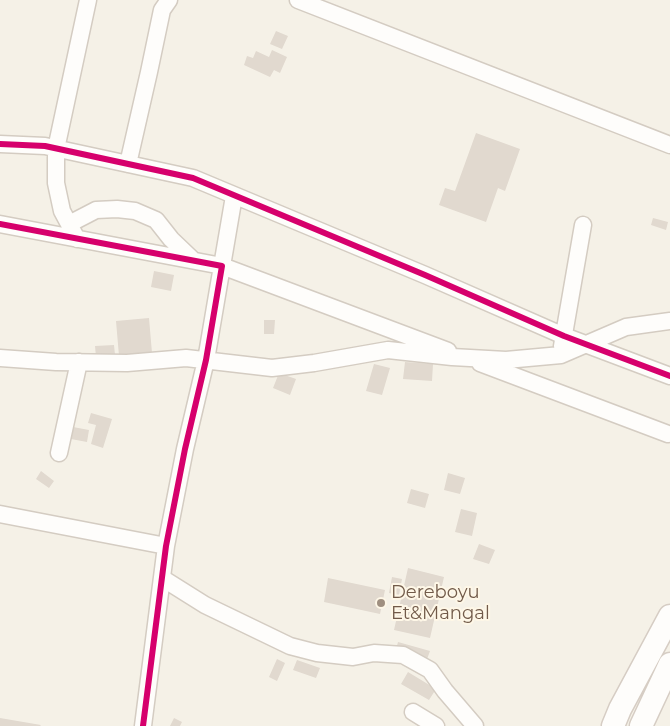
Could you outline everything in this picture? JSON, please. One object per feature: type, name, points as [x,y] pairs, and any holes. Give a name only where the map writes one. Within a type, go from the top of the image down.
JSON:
[{"type":"main road","points":[[613,726],[620,709],[670,616]]},
{"type":"main road","points":[[641,726],[669,669]]},
{"type":"street","points":[[78,239],[62,211],[56,183],[56,149],[88,0]]},
{"type":"street","points":[[128,164],[150,72],[162,10],[169,0]]},
{"type":"street","points":[[298,0],[670,145]]},
{"type":"street","points":[[0,144],[45,146],[193,178],[425,275],[564,336],[670,376]]},
{"type":"street","points":[[143,726],[166,546],[185,449],[206,360],[234,196]]},
{"type":"street","points":[[69,224],[96,210],[117,208],[136,211],[156,220],[171,239],[193,260]]},
{"type":"street","points":[[0,224],[222,266],[668,434]]},
{"type":"street","points":[[561,355],[583,225]]},
{"type":"street","points":[[0,358],[127,363],[186,358],[272,368],[388,350],[506,360],[561,355],[626,327],[670,321]]},
{"type":"street","points":[[59,453],[79,362]]},
{"type":"street","points":[[0,514],[166,546]]},
{"type":"street","points":[[162,578],[205,605],[290,646],[317,653],[353,657],[374,653],[402,655],[430,670],[475,726]]},
{"type":"street","points":[[413,712],[436,726]]},
{"type":"building","points":[[276,31],[288,36],[282,49],[270,44]]},
{"type":"building","points":[[272,50],[287,57],[280,73],[274,70],[270,77],[244,65],[247,56],[253,58],[256,51],[269,57]]},
{"type":"building","points":[[476,133],[520,149],[505,191],[498,188],[486,222],[439,205],[445,188],[455,191]]},
{"type":"building","points":[[653,218],[668,222],[666,230],[651,225]]},
{"type":"building","points":[[154,271],[174,275],[171,291],[151,287]]},
{"type":"building","points":[[149,318],[152,353],[119,356],[116,321]]},
{"type":"building","points":[[264,320],[275,320],[274,334],[264,334]]},
{"type":"building","points":[[114,345],[115,355],[96,357],[95,346]]},
{"type":"building","points":[[405,362],[433,364],[432,381],[403,379]]},
{"type":"building","points":[[374,364],[390,368],[382,395],[366,391]]},
{"type":"building","points":[[279,373],[296,379],[290,395],[273,388]]},
{"type":"building","points":[[91,413],[112,419],[103,448],[91,444],[96,425],[88,423]]},
{"type":"building","points":[[73,427],[89,430],[87,442],[71,439]]},
{"type":"building","points":[[41,471],[54,481],[49,488],[36,479]]},
{"type":"building","points":[[448,473],[465,478],[460,494],[444,490]]},
{"type":"building","points":[[411,489],[429,494],[425,508],[407,503]]},
{"type":"building","points":[[461,509],[477,513],[472,536],[455,532]]},
{"type":"building","points":[[479,544],[495,550],[489,564],[473,559]]},
{"type":"building","points":[[408,568],[444,577],[430,638],[394,630]]},
{"type":"building","points":[[392,577],[402,579],[399,595],[389,593]]},
{"type":"building","points":[[328,578],[385,590],[380,614],[324,602]]},
{"type":"building","points":[[398,642],[430,651],[426,662],[395,653]]},
{"type":"building","points":[[277,659],[285,663],[277,681],[269,677]]},
{"type":"building","points":[[297,660],[320,668],[316,678],[293,670]]},
{"type":"building","points":[[408,672],[436,689],[429,700],[401,684]]},
{"type":"building","points":[[0,718],[41,725],[0,726]]},
{"type":"building","points":[[174,718],[182,722],[180,726],[170,726]]},
{"type":"cycle path","points":[[0,144],[45,146],[193,178],[425,275],[564,336],[670,376]]},
{"type":"cycle path","points":[[0,224],[222,266],[206,360],[185,449],[166,546],[143,726]]},
{"type":"place","name":"Dereboyu Et&Mangal","points":[[381,603]]}]
